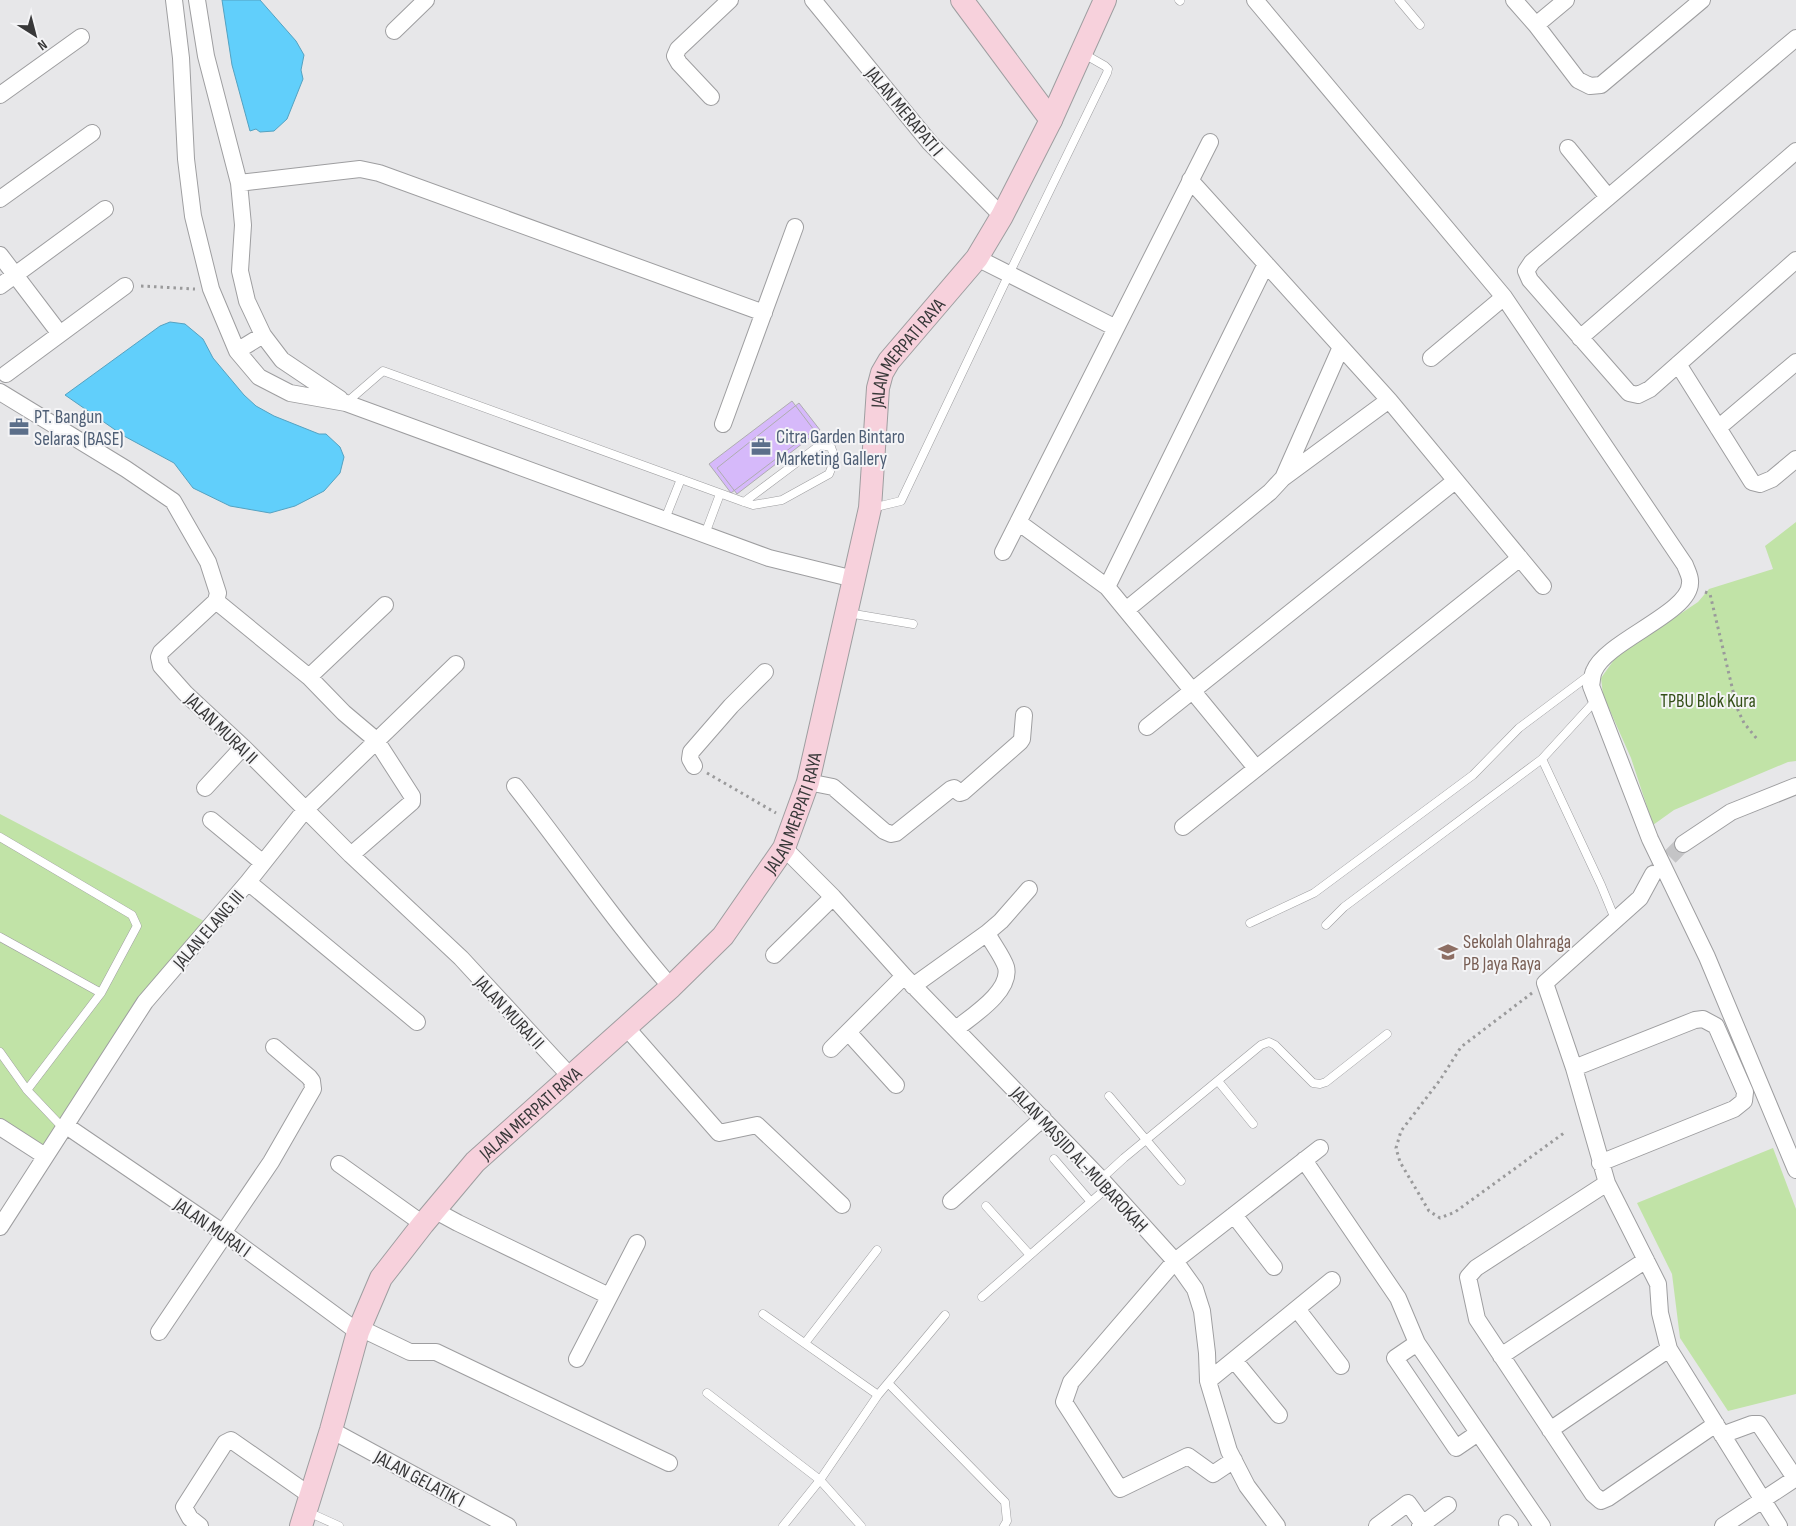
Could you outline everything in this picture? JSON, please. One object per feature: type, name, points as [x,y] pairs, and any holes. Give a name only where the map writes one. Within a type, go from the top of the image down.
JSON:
[{"type":"main road","points":[[962,0],[1051,120]]},
{"type":"main road","name":"JALAN MERPATI RAYA","points":[[306,1511],[359,1330],[381,1278],[474,1162],[671,987],[723,936],[784,848],[808,782],[870,508],[878,388],[882,373],[889,361],[977,258],[1002,216],[1051,120],[1105,0]]},
{"type":"street","points":[[174,0],[181,58],[186,159],[193,216],[211,289],[237,350],[259,377],[290,393],[346,403],[769,558],[854,580]]},
{"type":"street","points":[[197,0],[206,56],[239,183],[243,225],[240,271],[247,301],[263,335],[282,360],[346,403]]},
{"type":"street","points":[[394,31],[426,0]]},
{"type":"street","points":[[711,97],[679,63],[675,56],[678,49],[730,0]]},
{"type":"street","name":"JALAN MERAPATI I","points":[[813,0],[930,143],[1002,216]]},
{"type":"street","points":[[1255,0],[1504,297],[1685,565],[1691,585],[1685,597],[1658,620],[1610,650],[1592,672],[1592,686],[1650,839],[1707,957],[1796,1170]]},
{"type":"street","points":[[1514,0],[1536,25],[1578,80],[1590,86],[1601,85],[1702,0]]},
{"type":"street","points":[[1536,25],[1566,0]]},
{"type":"street","points":[[0,95],[81,37]]},
{"type":"street","points":[[1796,38],[1532,262],[1526,270],[1530,280],[1629,393],[1638,395],[1650,389],[1796,260]]},
{"type":"street","points":[[181,58],[206,56]]},
{"type":"street","points":[[0,199],[92,133]]},
{"type":"street","points":[[1003,552],[1210,142]]},
{"type":"street","points":[[1568,148],[1608,197]]},
{"type":"street","points":[[1580,338],[1796,151]]},
{"type":"street","points":[[239,183],[360,169],[379,173],[764,313]]},
{"type":"street","points":[[1190,180],[1388,400],[1543,586]]},
{"type":"street","points":[[0,286],[105,208]]},
{"type":"street","points":[[723,424],[795,227]]},
{"type":"street","points":[[0,255],[60,334]]},
{"type":"street","points":[[977,258],[1116,328]]},
{"type":"street","points":[[1107,587],[1266,264]]},
{"type":"street","points":[[6,374],[125,286]]},
{"type":"street","points":[[1432,358],[1504,297]]},
{"type":"street","points":[[237,350],[263,335]]},
{"type":"street","points":[[1283,478],[1340,347]]},
{"type":"street","points":[[1718,428],[1796,362]]},
{"type":"street","points":[[1678,364],[1752,482],[1760,484],[1772,479],[1796,459]]},
{"type":"street","points":[[0,392],[126,469],[173,501],[208,562],[218,593],[216,601],[309,677],[344,713],[376,740],[412,796],[412,802],[350,856]]},
{"type":"street","points":[[1126,610],[1270,492],[1283,478],[1388,400]]},
{"type":"street","points":[[1147,727],[1455,481]]},
{"type":"street","points":[[1018,522],[1107,587],[1256,768]]},
{"type":"street","points":[[1183,827],[1520,558]]},
{"type":"street","name":"JALAN MURAI II","points":[[216,601],[161,652],[161,666],[185,693],[242,747],[350,856],[460,958],[570,1076]]},
{"type":"street","points":[[309,677],[385,605]]},
{"type":"street","name":"JALAN ELANG III","points":[[0,1227],[145,1002],[248,882],[305,810],[456,664]]},
{"type":"street","points":[[694,766],[690,759],[691,752],[731,706],[765,672]]},
{"type":"street","points":[[808,782],[833,787],[884,831],[891,834],[951,789],[954,788],[960,793],[963,792],[1020,742],[1022,739],[1024,715]]},
{"type":"street","points":[[205,788],[242,747]]},
{"type":"street","points":[[515,786],[588,885],[630,939],[671,987]]},
{"type":"street","points":[[1683,844],[1732,812],[1796,786]]},
{"type":"street","points":[[211,820],[263,863]]},
{"type":"street","name":"JALAN MASJID AL-MUBAROKAH","points":[[784,848],[833,897],[909,981],[1105,1183],[1175,1261],[1195,1289],[1202,1311],[1208,1381],[1229,1451],[1247,1486],[1277,1526]]},
{"type":"street","points":[[1654,874],[1640,898],[1544,983],[1574,1068],[1607,1183],[1658,1284],[1660,1313],[1669,1349],[1779,1526]]},
{"type":"street","points":[[248,882],[417,1022]]},
{"type":"street","points":[[830,1049],[909,981],[987,933],[1001,921],[1029,889]]},
{"type":"street","points":[[774,955],[833,897]]},
{"type":"street","points":[[956,1029],[997,994],[1005,983],[1006,968],[987,933]]},
{"type":"street","points":[[1574,1068],[1695,1020],[1704,1019],[1716,1026],[1745,1092],[1744,1101],[1734,1109],[1600,1163]]},
{"type":"street","points":[[625,1026],[719,1133],[757,1125],[842,1206]]},
{"type":"street","points":[[848,1032],[896,1085]]},
{"type":"street","points":[[159,1332],[271,1162],[313,1089],[312,1081],[309,1077],[274,1048]]},
{"type":"street","points":[[952,1201],[1043,1118]]},
{"type":"street","points":[[0,1127],[45,1156]]},
{"type":"street","name":"JALAN MURAI I","points":[[64,1127],[224,1234],[359,1330],[410,1352],[436,1352],[669,1463]]},
{"type":"street","points":[[1234,1460],[1212,1474],[1188,1456],[1120,1489],[1064,1402],[1071,1382],[1175,1261],[1320,1148]]},
{"type":"street","points":[[1304,1160],[1398,1298],[1417,1343],[1542,1526]]},
{"type":"street","points":[[339,1164],[429,1217],[458,1223],[609,1296]]},
{"type":"street","points":[[1607,1183],[1476,1268],[1468,1277],[1477,1319],[1593,1494],[1601,1501],[1719,1430],[1759,1424],[1795,1478],[1723,1526]]},
{"type":"street","points":[[1234,1215],[1274,1267]]},
{"type":"street","points":[[577,1359],[637,1243]]},
{"type":"street","points":[[1501,1356],[1646,1260]]},
{"type":"street","points":[[1208,1381],[1332,1280]]},
{"type":"street","points":[[1297,1309],[1342,1366]]},
{"type":"street","points":[[1417,1343],[1395,1358],[1456,1448],[1478,1433]]},
{"type":"street","points":[[1550,1430],[1669,1349]]},
{"type":"street","points":[[1234,1360],[1279,1415]]},
{"type":"street","name":"JALAN GELATIK I","points":[[331,1430],[508,1526]]},
{"type":"street","points":[[200,1526],[190,1518],[184,1507],[224,1443],[231,1440],[306,1511]]},
{"type":"street","points":[[1377,1526],[1408,1503],[1421,1525],[1448,1505]]},
{"type":"lane","points":[[1399,0],[1420,25]]},
{"type":"lane","points":[[870,508],[886,506],[901,501],[1107,73],[1108,69],[1105,66],[1081,52]]},
{"type":"lane","points":[[346,403],[383,371],[720,494],[744,502],[753,505],[782,500],[829,474],[835,460],[831,447],[820,445],[744,502]]},
{"type":"lane","points":[[665,519],[680,479]]},
{"type":"lane","points":[[705,534],[720,494]]},
{"type":"lane","points":[[846,613],[913,624]]},
{"type":"lane","points":[[1250,923],[1314,893],[1473,775],[1519,728],[1592,672]]},
{"type":"lane","points":[[1326,925],[1344,907],[1542,758],[1596,700]]},
{"type":"lane","points":[[1542,758],[1615,919]]},
{"type":"lane","points":[[0,837],[132,915],[137,926],[101,993],[27,1090]]},
{"type":"lane","points":[[0,937],[101,993]]},
{"type":"lane","points":[[982,1297],[1091,1202],[1105,1183],[1146,1140],[1261,1045],[1269,1042],[1275,1045],[1313,1083],[1320,1084],[1326,1082],[1387,1034]]},
{"type":"lane","points":[[0,1052],[27,1090],[64,1127]]},
{"type":"lane","points":[[1218,1081],[1253,1124]]},
{"type":"lane","points":[[1109,1096],[1181,1182]]},
{"type":"lane","points":[[1054,1159],[1091,1202]]},
{"type":"lane","points":[[986,1206],[1030,1255]]},
{"type":"lane","points":[[805,1344],[877,1250]]},
{"type":"lane","points":[[763,1314],[878,1395]]},
{"type":"lane","points":[[783,1526],[820,1480],[878,1395],[945,1315]]},
{"type":"lane","points":[[888,1383],[1005,1502],[1007,1521],[1004,1526]]},
{"type":"lane","points":[[706,1393],[820,1480],[861,1526]]},
{"type":"lane","points":[[306,1511],[339,1526]]},
{"type":"path","points":[[125,286],[211,289]]},
{"type":"path","points":[[1691,585],[1710,594],[1737,708],[1744,723],[1757,739]]},
{"type":"path","points":[[694,766],[793,822]]},
{"type":"path","points":[[1544,983],[1462,1047],[1440,1080],[1401,1130],[1396,1148],[1400,1162],[1429,1211],[1440,1218],[1455,1212],[1564,1133]]},
{"type":"green space","name":"TPBU Blok Kura","points":[[1796,522],[1796,761],[1788,762],[1674,810],[1653,825],[1631,758],[1603,695],[1601,678],[1616,657],[1698,602],[1709,589],[1773,569],[1765,546]]},
{"type":"green space","points":[[0,814],[204,921],[44,1151],[0,1128]]},
{"type":"green space","points":[[1773,1148],[1796,1209],[1796,1394],[1728,1411],[1680,1338],[1672,1274],[1637,1203]]},
{"type":"water","points":[[222,0],[260,0],[296,41],[304,55],[301,70],[303,79],[287,119],[274,131],[260,132],[256,129],[250,131],[232,65]]},
{"type":"water","points":[[170,322],[185,324],[203,339],[213,358],[244,395],[256,406],[274,416],[319,434],[326,434],[340,447],[344,457],[340,473],[324,491],[295,506],[270,513],[230,506],[193,488],[174,463],[124,436],[65,395],[160,326]]},
{"type":"building","name":"Citra Garden Bintaro Marketing Gallery","points":[[792,401],[814,430],[731,493],[709,464]]},
{"type":"building","name":"Citra Garden Bintaro Marketing Gallery","points":[[799,403],[820,430],[737,494],[717,468]]},
{"type":"tunnel","points":[[1653,874],[1683,844]]},
{"type":"place","name":"PT. Bangun Selaras (BASE)","points":[[19,427]]},
{"type":"place","name":"Citra Garden Bintaro Marketing Gallery","points":[[761,447]]},
{"type":"place","name":"Sekolah Olahraga PB Jaya Raya","points":[[1448,952]]}]
